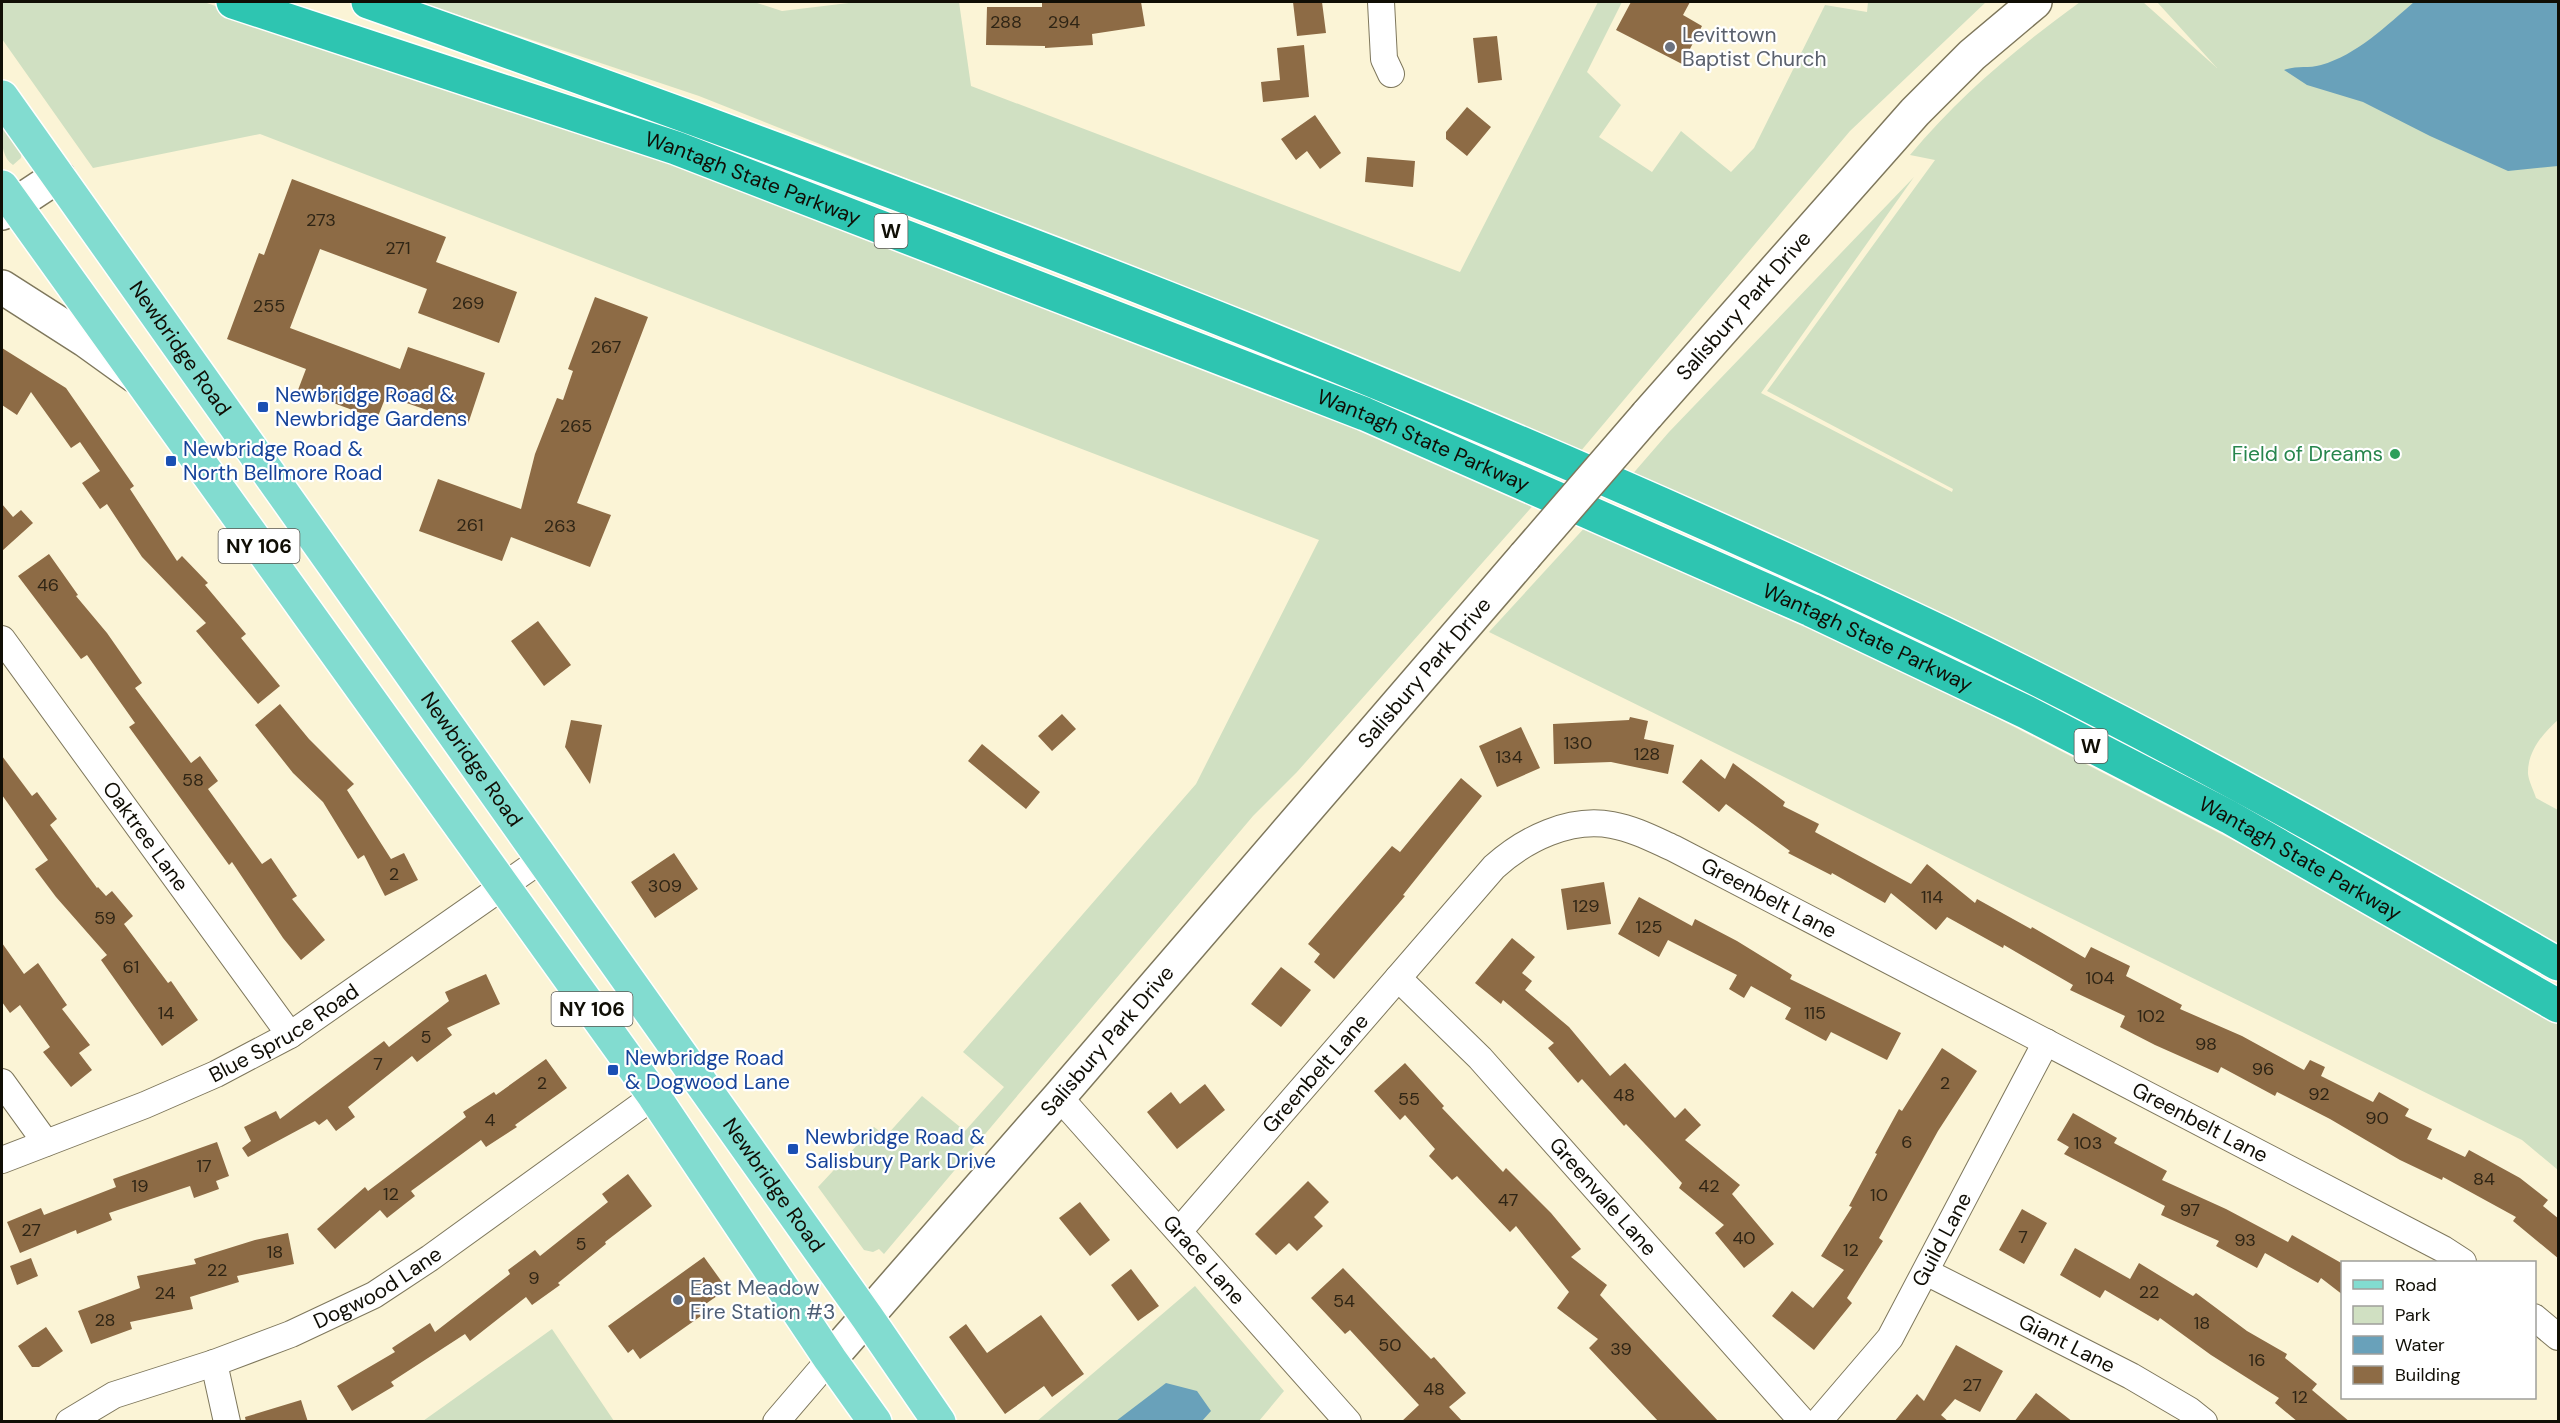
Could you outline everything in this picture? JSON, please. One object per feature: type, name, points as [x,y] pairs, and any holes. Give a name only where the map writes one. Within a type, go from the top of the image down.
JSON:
[{"type":"highway","name":"Wantagh State Parkway","points":[[233,2],[676,148],[1376,419],[1811,610],[2026,712],[2229,817],[2559,1006]]},
{"type":"highway","name":"Wantagh State Parkway","points":[[368,2],[696,117],[1203,312],[1312,355],[1665,506],[1946,635],[2142,734],[2384,864],[2559,964]]},
{"type":"main road","name":"Salisbury Park Drive","points":[[830,1359],[1647,415],[1915,112],[1972,54],[2035,2]]},
{"type":"main road","name":"Newbridge Road","points":[[2,97],[867,1317],[939,1422]]},
{"type":"main road","points":[[6,202],[58,176]]},
{"type":"main road","name":"NY 106","points":[[6,202],[140,380],[654,1096],[830,1359],[875,1422]]},
{"type":"main road","points":[[2,287],[85,340],[140,380]]},
{"type":"street","points":[[1381,2],[1384,58],[1391,74]]},
{"type":"street","name":"Oaktree Lane","points":[[2,639],[290,1035]]},
{"type":"street","name":"Greenbelt Lane","points":[[1180,1230],[1494,867],[1512,850],[1554,830],[1591,824],[1612,825],[1642,834],[1673,848],[2443,1249],[2460,1261]]},
{"type":"street","name":"Blue Spruce Road","points":[[2,1160],[145,1105],[216,1074],[290,1035],[542,859]]},
{"type":"street","name":"Greenvale Lane","points":[[1398,978],[1480,1058],[1803,1422]]},
{"type":"street","name":"Guild Lane","points":[[1818,1422],[1890,1338],[2046,1042]]},
{"type":"street","points":[[2,1082],[46,1143]]},
{"type":"street","name":"Dogwood Lane","points":[[69,1422],[114,1395],[214,1363],[291,1334],[374,1295],[654,1096]]},
{"type":"street","name":"Grace Lane","points":[[1059,1097],[1180,1230],[1348,1422]]},
{"type":"street","name":"Giant Lane","points":[[1926,1272],[2131,1376],[2189,1410],[2204,1422]]},
{"type":"street","points":[[2536,1318],[2559,1337]]},
{"type":"street","points":[[776,1422],[830,1359]]},
{"type":"street","points":[[214,1363],[227,1422]]},
{"type":"green space","points":[[2,2],[204,2],[663,161],[1033,299],[1462,469],[1537,501],[1297,772],[1253,816],[884,1254],[879,1249],[873,1252],[864,1250],[818,1187],[874,1127],[886,1136],[922,1096],[965,1131],[1004,1087],[963,1052],[1196,784],[1319,540],[260,134],[93,168],[2,39]]},
{"type":"green space","points":[[419,2],[754,2],[782,11],[857,2],[959,2],[971,86],[1460,272],[1598,2],[1622,2],[1587,72],[1621,105],[1599,137],[1652,172],[1681,131],[1731,172],[1754,148],[1825,5],[1867,12],[1868,2],[1986,2],[1850,131],[1580,452],[1199,295],[699,96]]},
{"type":"green space","name":"Field of Dreams","points":[[2080,2],[2143,2],[2217,68],[2157,2],[2558,2],[2558,720],[2533,751],[2528,774],[2536,798],[2558,810],[2558,946],[2487,904],[2220,758],[1630,477],[1669,432],[1914,177],[1761,393],[1952,492],[1953,489],[1767,391],[1935,160],[1910,155],[1990,73]]},
{"type":"green space","points":[[2,122],[22,150],[21,158],[13,165],[4,152]]},
{"type":"green space","points":[[1588,524],[1943,690],[2304,877],[2558,1024],[2558,1170],[2522,1140],[1489,632]]},
{"type":"green space","points":[[1195,1286],[1284,1391],[1259,1421],[1036,1422]]},
{"type":"green space","points":[[552,1329],[614,1421],[423,1421]]},
{"type":"water","points":[[2414,2],[2558,2],[2558,166],[2508,171],[2430,136],[2363,102],[2307,85],[2284,70],[2321,65],[2347,54],[2371,38]]},
{"type":"water","points":[[1166,1383],[1197,1391],[1211,1411],[1202,1421],[1116,1421]]},
{"type":"building","points":[[1042,2],[1141,2],[1145,26],[1092,34],[1093,45],[1045,48],[1045,46],[986,45],[987,7],[1042,7]]},
{"type":"building","points":[[1293,2],[1322,2],[1326,33],[1297,36]]},
{"type":"building","name":"Levittown Baptist Church","points":[[1631,2],[1690,2],[1683,15],[1702,26],[1682,64],[1616,30]]},
{"type":"building","points":[[1497,36],[1502,80],[1478,83],[1473,38]]},
{"type":"building","points":[[1304,45],[1309,97],[1263,102],[1261,82],[1280,80],[1277,48]]},
{"type":"building","points":[[1467,107],[1491,127],[1467,156],[1446,139],[1446,132]]},
{"type":"building","points":[[1315,115],[1341,153],[1320,169],[1307,151],[1296,160],[1281,139]]},
{"type":"building","points":[[1367,157],[1415,161],[1413,187],[1365,182]]},
{"type":"building","points":[[292,179],[446,237],[436,262],[517,292],[499,343],[418,313],[427,289],[320,249],[290,328],[400,369],[408,347],[485,373],[468,424],[386,396],[377,419],[298,390],[306,369],[227,339],[259,253],[264,255]]},
{"type":"building","points":[[595,297],[648,317],[577,503],[611,515],[590,567],[511,537],[502,561],[419,531],[438,479],[521,509],[535,454],[557,398],[563,400],[573,371],[568,369]]},
{"type":"building","points":[[2,348],[66,388],[134,486],[130,489],[177,561],[182,556],[208,583],[205,585],[246,634],[241,638],[280,686],[258,704],[196,631],[206,623],[142,557],[107,504],[100,509],[82,483],[100,471],[80,442],[71,448],[31,392],[17,415],[2,405]]},
{"type":"building","points":[[2,504],[13,517],[21,510],[33,523],[2,551]]},
{"type":"building","points":[[49,554],[78,595],[76,596],[107,633],[142,683],[135,688],[191,763],[200,756],[218,781],[208,789],[262,864],[271,858],[297,896],[292,899],[325,940],[301,960],[283,938],[232,862],[229,865],[129,727],[135,723],[87,655],[81,659],[18,576]]},
{"type":"building","points":[[538,621],[571,665],[544,686],[511,641]]},
{"type":"building","points":[[280,704],[309,739],[354,784],[347,790],[391,859],[404,853],[418,880],[385,896],[364,855],[358,859],[323,802],[293,773],[255,725]]},
{"type":"building","points":[[1062,714],[1076,729],[1052,751],[1038,736]]},
{"type":"building","points":[[1630,717],[1648,721],[1644,739],[1674,745],[1668,774],[1611,762],[1554,764],[1553,724],[1629,720]]},
{"type":"building","points":[[571,720],[602,725],[590,784],[565,747]]},
{"type":"building","points":[[1521,727],[1540,768],[1497,787],[1479,746]]},
{"type":"building","points":[[982,744],[1040,792],[1026,809],[968,761]]},
{"type":"building","points":[[2,756],[32,796],[37,792],[57,819],[50,825],[97,888],[106,896],[112,891],[133,916],[124,924],[168,983],[171,981],[198,1020],[162,1046],[101,960],[107,955],[56,897],[35,869],[48,860],[2,795]]},
{"type":"building","points":[[1701,759],[1725,779],[1733,763],[1785,802],[1783,806],[1819,824],[1815,832],[1911,884],[1927,864],[1975,903],[1977,899],[2085,958],[2091,947],[2130,966],[2126,976],[2182,1005],[2180,1009],[2242,1036],[2304,1070],[2310,1060],[2325,1067],[2321,1076],[2373,1102],[2379,1092],[2409,1109],[2405,1116],[2432,1129],[2427,1139],[2465,1157],[2469,1150],[2520,1178],[2548,1200],[2543,1206],[2559,1219],[2559,1259],[2513,1221],[2516,1217],[2443,1177],[2442,1180],[2400,1160],[2330,1119],[2277,1092],[2275,1096],[2221,1067],[2218,1073],[2120,1027],[2125,1016],[2070,990],[2073,985],[2004,945],[2003,948],[1947,917],[1936,930],[1891,893],[1885,903],[1832,873],[1831,875],[1788,853],[1790,851],[1726,804],[1719,812],[1682,782]]},
{"type":"building","points":[[1461,778],[1482,796],[1403,895],[1405,896],[1334,979],[1314,962],[1320,954],[1308,944],[1392,846],[1400,852]]},
{"type":"building","points":[[674,853],[698,889],[655,918],[631,882]]},
{"type":"building","points":[[1604,882],[1611,924],[1567,930],[1561,889]]},
{"type":"building","points":[[1639,897],[1692,926],[1695,919],[1737,941],[1792,975],[1790,979],[1901,1033],[1887,1060],[1831,1032],[1826,1041],[1785,1019],[1791,1008],[1751,986],[1744,998],[1729,989],[1737,975],[1668,940],[1659,957],[1618,934]]},
{"type":"building","points":[[1512,938],[1535,957],[1522,973],[1532,981],[1525,990],[1569,1027],[1610,1076],[1625,1063],[1675,1118],[1685,1108],[1701,1125],[1685,1140],[1740,1185],[1732,1194],[1774,1244],[1744,1268],[1715,1233],[1724,1225],[1679,1188],[1682,1183],[1626,1124],[1624,1126],[1582,1079],[1578,1083],[1548,1048],[1554,1043],[1503,1000],[1501,1004],[1475,983]]},
{"type":"building","points":[[2,943],[24,974],[38,963],[67,1005],[62,1009],[90,1045],[79,1053],[92,1070],[71,1087],[43,1052],[50,1047],[20,1005],[10,1013],[2,1002]]},
{"type":"building","points":[[1281,967],[1311,990],[1281,1027],[1251,1004]]},
{"type":"building","points":[[486,974],[500,1004],[447,1028],[452,1035],[417,1062],[412,1056],[348,1107],[355,1117],[336,1131],[327,1119],[319,1125],[315,1121],[248,1157],[242,1148],[251,1141],[244,1127],[276,1111],[280,1119],[384,1041],[389,1047],[449,1001],[445,992]]},
{"type":"building","points":[[1942,1048],[1977,1071],[1938,1131],[1879,1238],[1883,1241],[1847,1298],[1852,1303],[1814,1350],[1772,1316],[1792,1291],[1813,1308],[1844,1270],[1821,1256],[1852,1207],[1849,1206],[1899,1109],[1902,1111]]},
{"type":"building","points":[[546,1059],[567,1088],[515,1125],[517,1127],[486,1147],[481,1140],[411,1191],[415,1196],[387,1218],[380,1210],[335,1249],[317,1229],[365,1187],[368,1191],[466,1117],[463,1112],[494,1092],[496,1095]]},
{"type":"building","points":[[1405,1063],[1444,1106],[1442,1108],[1503,1172],[1506,1168],[1551,1213],[1581,1249],[1571,1257],[1607,1285],[1600,1295],[1719,1422],[1659,1422],[1589,1348],[1598,1339],[1557,1308],[1569,1292],[1516,1226],[1510,1232],[1457,1176],[1452,1180],[1429,1156],[1435,1149],[1405,1115],[1400,1120],[1374,1091]]},
{"type":"building","points":[[1205,1084],[1225,1110],[1177,1149],[1147,1112],[1171,1092],[1180,1104]]},
{"type":"building","points":[[2073,1113],[2117,1138],[2114,1143],[2167,1171],[2162,1180],[2226,1209],[2288,1242],[2292,1235],[2341,1263],[2341,1293],[2321,1278],[2318,1283],[2265,1253],[2257,1268],[2216,1246],[2219,1241],[2161,1215],[2165,1206],[2064,1154],[2069,1147],[2057,1140]]},
{"type":"building","points":[[217,1142],[229,1176],[216,1181],[219,1189],[194,1198],[190,1186],[109,1213],[112,1220],[77,1234],[76,1230],[20,1253],[7,1222],[41,1208],[44,1215],[116,1187],[113,1179]]},
{"type":"building","points":[[628,1174],[652,1206],[605,1242],[606,1244],[558,1283],[560,1285],[532,1305],[526,1297],[470,1341],[465,1334],[391,1382],[394,1386],[352,1411],[337,1386],[395,1352],[392,1348],[430,1323],[435,1332],[510,1274],[508,1270],[535,1250],[540,1256],[608,1202],[602,1194]]},
{"type":"building","points":[[1308,1181],[1329,1202],[1314,1217],[1323,1226],[1297,1251],[1289,1243],[1276,1255],[1255,1234]]},
{"type":"building","points":[[1080,1202],[1110,1240],[1090,1256],[1059,1218]]},
{"type":"building","points":[[2022,1209],[2047,1223],[2024,1264],[1999,1250]]},
{"type":"building","points":[[288,1233],[294,1264],[237,1276],[239,1282],[190,1297],[193,1309],[130,1322],[132,1329],[91,1344],[78,1311],[140,1288],[137,1276],[196,1264],[194,1259],[255,1240]]},
{"type":"building","points":[[2075,1248],[2130,1279],[2139,1263],[2193,1296],[2196,1293],[2247,1331],[2287,1354],[2285,1358],[2317,1384],[2312,1390],[2350,1422],[2298,1422],[2275,1403],[2279,1398],[2211,1355],[2160,1318],[2158,1321],[2105,1290],[2100,1298],[2060,1275]]},
{"type":"building","name":"East Meadow Fire Station #3","points":[[704,1257],[727,1289],[697,1310],[701,1316],[640,1359],[633,1349],[628,1353],[608,1326]]},
{"type":"building","points":[[31,1258],[38,1276],[17,1285],[10,1266]]},
{"type":"building","points":[[1343,1268],[1431,1359],[1434,1357],[1466,1393],[1449,1407],[1463,1422],[1401,1422],[1419,1405],[1350,1330],[1345,1334],[1311,1298]]},
{"type":"building","points":[[1131,1269],[1159,1306],[1138,1321],[1111,1285]]},
{"type":"building","points":[[1041,1315],[1084,1374],[1052,1397],[1044,1386],[1005,1414],[949,1337],[966,1324],[987,1353]]},
{"type":"building","points":[[46,1327],[63,1351],[39,1367],[32,1367],[18,1346]]},
{"type":"building","points":[[1956,1345],[2003,1371],[1980,1412],[1955,1399],[1941,1415],[1949,1422],[1894,1422],[1917,1394],[1924,1401]]},
{"type":"building","points":[[2036,1393],[2073,1422],[2014,1422]]},
{"type":"building","points":[[301,1400],[308,1422],[246,1422],[245,1417]]},
{"type":"place","name":"Levittown Baptist Church","points":[[1670,47]]},
{"type":"place","name":"Newbridge Road & Newbridge Gardens","points":[[263,407]]},
{"type":"place","name":"Field of Dreams","points":[[2395,454]]},
{"type":"place","name":"Newbridge Road & North Bellmore Road","points":[[171,461]]},
{"type":"place","name":"Newbridge Road & Dogwood Lane","points":[[613,1070]]},
{"type":"place","name":"Newbridge Road & Salisbury Park Drive","points":[[793,1149]]},
{"type":"place","name":"East Meadow Fire Station #3","points":[[678,1300]]}]
